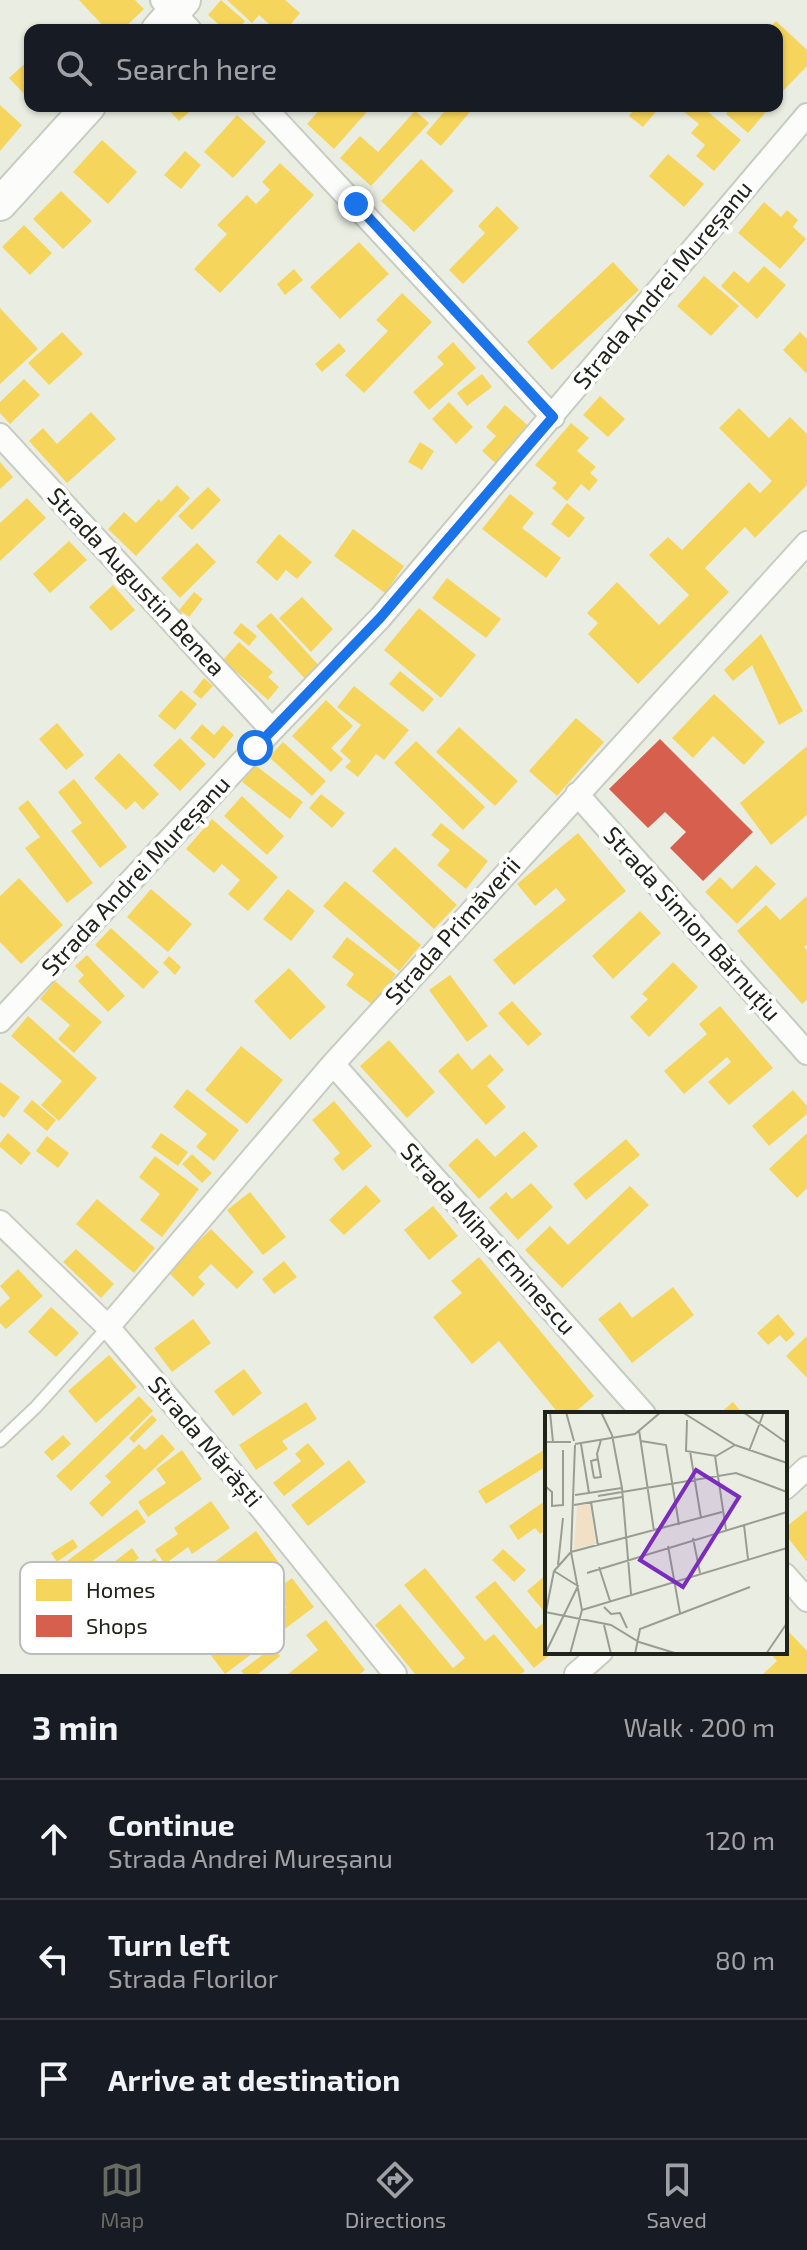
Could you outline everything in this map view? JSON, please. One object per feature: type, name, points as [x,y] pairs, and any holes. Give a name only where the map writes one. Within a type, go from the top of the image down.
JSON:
[{"type":"main road","points":[[0,204],[84,112]]},
{"type":"street","points":[[269,112],[553,417]]},
{"type":"street","name":"Strada Andrei Mureșanu","points":[[0,1021],[380,618],[807,115]]},
{"type":"street","name":"Strada Augustin Benea","points":[[0,435],[272,730]]},
{"type":"street","name":"Strada Primăverii","points":[[108,1327],[333,1064],[807,543]]},
{"type":"street","name":"Strada Simion Bărnuțiu","points":[[577,794],[807,1053]]},
{"type":"street","name":"Strada Mihai Eminescu","points":[[333,1064],[642,1412]]},
{"type":"street","name":"Strada Mărăști","points":[[0,1222],[108,1327],[249,1493],[395,1674]]},
{"type":"street","points":[[787,1486],[807,1468]]},
{"type":"street","points":[[787,1577],[807,1600]]},
{"type":"street","points":[[576,1674],[599,1654]]},
{"type":"lane","points":[[0,1441],[36,1407],[108,1327]]},
{"type":"building: Homes","points":[[79,0],[135,0],[144,9],[128,24],[101,24]]},
{"type":"building: Homes","points":[[221,0],[245,21],[243,24],[218,24],[208,15]]},
{"type":"building: Homes","points":[[227,0],[285,0],[300,13],[291,24],[269,24],[259,15],[252,23]]},
{"type":"building: Homes","points":[[783,28],[807,50],[807,66],[783,91]]},
{"type":"building: Homes","points":[[24,64],[24,94],[9,78]]},
{"type":"building: Homes","points":[[0,105],[22,125],[0,151]]},
{"type":"building: Homes","points":[[171,112],[189,112],[179,121]]},
{"type":"building: Homes","points":[[318,112],[367,112],[334,149],[307,124]]},
{"type":"building: Homes","points":[[414,112],[429,123],[371,186],[340,158],[360,136],[378,152]]},
{"type":"building: Homes","points":[[444,112],[470,112],[441,146],[426,133]]},
{"type":"building: Homes","points":[[632,112],[656,112],[643,127],[629,116]]},
{"type":"building: Homes","points":[[684,112],[708,112],[741,140],[714,171],[696,156],[705,145],[691,133],[699,124]]},
{"type":"building: Homes","points":[[728,112],[766,112],[748,133],[726,114]]},
{"type":"building: Homes","points":[[237,115],[266,142],[233,178],[204,152]]},
{"type":"building: Homes","points":[[102,140],[137,172],[108,204],[73,172]]},
{"type":"building: Homes","points":[[185,151],[201,165],[181,189],[164,175]]},
{"type":"building: Homes","points":[[668,154],[704,184],[684,207],[649,176]]},
{"type":"building: Homes","points":[[421,159],[454,191],[414,232],[381,201]]},
{"type":"building: Homes","points":[[280,163],[314,195],[220,293],[194,269],[227,234],[217,225],[247,195],[256,204],[270,190],[262,182]]},
{"type":"building: Homes","points":[[61,191],[92,221],[63,249],[33,219]]},
{"type":"building: Homes","points":[[764,202],[781,217],[787,210],[798,220],[793,227],[806,239],[780,269],[738,233]]},
{"type":"building: Homes","points":[[497,206],[519,228],[463,284],[449,270],[485,233],[478,226]]},
{"type":"building: Homes","points":[[24,225],[52,253],[30,275],[2,247]]},
{"type":"building: Homes","points":[[359,242],[389,274],[340,319],[310,287]]},
{"type":"building: Homes","points":[[613,262],[639,290],[552,370],[527,342]]},
{"type":"building: Homes","points":[[764,266],[786,285],[757,319],[721,286],[734,271],[748,283]]},
{"type":"building: Homes","points":[[294,269],[303,280],[285,295],[277,284]]},
{"type":"building: Homes","points":[[704,276],[739,306],[711,336],[677,306]]},
{"type":"building: Homes","points":[[402,293],[432,322],[364,393],[345,375],[388,331],[376,320]]},
{"type":"building: Homes","points":[[0,308],[38,349],[0,384]]},
{"type":"building: Homes","points":[[62,332],[83,354],[49,385],[28,363]]},
{"type":"building: Homes","points":[[800,332],[807,339],[807,374],[783,350]]},
{"type":"building: Homes","points":[[453,342],[476,368],[429,410],[413,392],[444,364],[437,357]]},
{"type":"building: Homes","points":[[339,343],[346,351],[322,372],[315,364]]},
{"type":"building: Homes","points":[[482,374],[492,387],[467,406],[457,393]]},
{"type":"building: Homes","points":[[24,379],[40,395],[10,424],[0,413],[0,402]]},
{"type":"building: Homes","points":[[600,396],[625,419],[608,437],[583,415]]},
{"type":"building: Homes","points":[[449,402],[473,427],[456,444],[432,419]]},
{"type":"building: Homes","points":[[505,405],[534,431],[501,468],[482,451],[496,436],[486,427]]},
{"type":"building: Homes","points":[[739,408],[769,438],[790,417],[807,434],[807,485],[755,538],[745,527],[705,568],[729,592],[638,684],[588,634],[598,623],[587,613],[617,582],[659,625],[689,595],[649,555],[668,537],[682,550],[749,482],[760,493],[772,481],[719,428]]},
{"type":"building: Homes","points":[[91,412],[116,439],[67,483],[29,441],[43,428],[57,444]]},
{"type":"building: Homes","points":[[571,423],[589,438],[577,451],[596,467],[590,473],[598,480],[589,491],[581,484],[567,501],[552,488],[557,483],[535,465]]},
{"type":"building: Homes","points":[[420,442],[434,451],[422,470],[408,462]]},
{"type":"building: Homes","points":[[0,462],[13,477],[0,489]]},
{"type":"building: Homes","points":[[177,485],[190,498],[136,556],[108,529],[124,512],[136,523]]},
{"type":"building: Homes","points":[[208,487],[221,500],[192,530],[178,516]]},
{"type":"building: Homes","points":[[510,494],[534,513],[522,528],[561,558],[546,578],[482,529]]},
{"type":"building: Homes","points":[[27,498],[46,518],[0,561],[0,523]]},
{"type":"building: Homes","points":[[567,503],[585,518],[569,538],[551,524]]},
{"type":"building: Homes","points":[[353,529],[404,566],[385,593],[334,556]]},
{"type":"building: Homes","points":[[279,534],[312,562],[297,579],[286,570],[277,581],[256,562]]},
{"type":"building: Homes","points":[[69,541],[87,560],[50,593],[33,574]]},
{"type":"building: Homes","points":[[197,543],[216,562],[180,598],[161,578]]},
{"type":"building: Homes","points":[[447,578],[501,619],[486,638],[432,598]]},
{"type":"building: Homes","points":[[113,585],[135,610],[111,631],[89,607]]},
{"type":"building: Homes","points":[[194,592],[203,599],[189,617],[179,610]]},
{"type":"building: Homes","points":[[302,597],[333,629],[311,652],[279,618]]},
{"type":"building: Homes","points":[[419,608],[476,655],[441,698],[384,650]]},
{"type":"building: Homes","points":[[271,613],[322,669],[308,682],[256,626]]},
{"type":"building: Homes","points":[[241,623],[257,636],[249,646],[233,633]]},
{"type":"building: Homes","points":[[761,634],[803,711],[779,725],[752,665],[733,681],[724,670]]},
{"type":"building: Homes","points":[[239,642],[273,672],[268,677],[279,687],[268,700],[223,660]]},
{"type":"building: Homes","points":[[400,671],[434,699],[423,712],[389,684]]},
{"type":"building: Homes","points":[[204,678],[213,686],[201,699],[193,692]]},
{"type":"building: Homes","points":[[354,686],[409,730],[384,760],[376,754],[358,777],[345,767],[351,761],[340,751],[361,725],[337,707]]},
{"type":"building: Homes","points":[[181,690],[197,704],[175,730],[158,716]]},
{"type":"building: Homes","points":[[714,694],[765,742],[744,765],[713,736],[693,758],[672,738]]},
{"type":"building: Homes","points":[[326,700],[353,726],[331,748],[343,759],[331,772],[292,736]]},
{"type":"building: Homes","points":[[576,718],[604,742],[557,796],[529,771]]},
{"type":"building: Homes","points":[[57,723],[84,755],[66,770],[39,739]]},
{"type":"building: Homes","points":[[202,724],[214,735],[223,725],[234,735],[214,759],[190,738]]},
{"type":"building: Homes","points":[[459,727],[518,781],[495,806],[436,752]]},
{"type":"building: Homes","points":[[180,738],[206,764],[180,791],[153,765]]},
{"type":"building: Homes","points":[[416,741],[485,807],[463,830],[394,763]]},
{"type":"building: Homes","points":[[283,742],[326,781],[312,796],[269,757]]},
{"type":"building: Homes","points":[[807,746],[807,815],[771,845],[740,803]]},
{"type":"building: Homes","points":[[119,753],[159,794],[143,810],[135,801],[126,810],[94,778]]},
{"type":"building: Homes","points":[[255,765],[303,802],[290,819],[242,782]]},
{"type":"building: Homes","points":[[74,779],[127,847],[100,868],[71,831],[82,823],[58,792]]},
{"type":"building: Homes","points":[[321,794],[345,813],[332,828],[309,808]]},
{"type":"building: Homes","points":[[242,796],[284,836],[267,855],[224,816]]},
{"type":"building: Homes","points":[[28,800],[93,883],[67,903],[25,848],[40,837],[18,808]]},
{"type":"building: Homes","points":[[212,819],[278,877],[248,911],[228,894],[240,880],[222,864],[214,873],[186,849]]},
{"type":"building: Homes","points":[[441,823],[488,861],[466,889],[437,865],[450,850],[431,835]]},
{"type":"building: Homes","points":[[578,833],[626,891],[514,985],[493,960],[566,900],[556,888],[535,906],[517,884]]},
{"type":"building: Homes","points":[[395,847],[457,905],[434,929],[372,871]]},
{"type":"building: Homes","points":[[756,865],[776,884],[737,924],[705,892],[720,877],[732,889]]},
{"type":"building: Homes","points":[[19,878],[63,925],[21,964],[0,942],[0,896]]},
{"type":"building: Homes","points":[[345,881],[421,945],[399,971],[323,906]]},
{"type":"building: Homes","points":[[151,889],[192,924],[168,952],[127,917]]},
{"type":"building: Homes","points":[[288,889],[315,911],[291,941],[263,919]]},
{"type":"building: Homes","points":[[807,896],[807,945],[804,947],[807,950],[807,1000],[802,1004],[737,931],[766,905],[780,920]]},
{"type":"building: Homes","points":[[640,911],[661,933],[613,979],[592,956]]},
{"type":"building: Homes","points":[[111,928],[159,972],[143,989],[95,945]]},
{"type":"building: Homes","points":[[347,937],[396,974],[373,1005],[346,985],[354,974],[332,957]]},
{"type":"building: Homes","points":[[87,955],[125,996],[108,1012],[78,981],[84,975],[75,966]]},
{"type":"building: Homes","points":[[169,956],[181,967],[175,975],[163,963]]},
{"type":"building: Homes","points":[[673,962],[698,987],[649,1037],[630,1017],[648,999],[642,994]]},
{"type":"building: Homes","points":[[289,968],[326,1007],[290,1040],[254,1001]]},
{"type":"building: Homes","points":[[450,975],[488,1026],[467,1042],[429,990]]},
{"type":"building: Homes","points":[[55,981],[102,1022],[74,1053],[58,1039],[70,1025],[40,999]]},
{"type":"building: Homes","points":[[512,1001],[542,1034],[528,1046],[498,1013]]},
{"type":"building: Homes","points":[[720,1006],[773,1068],[729,1105],[708,1082],[731,1062],[727,1057],[684,1094],[664,1071],[707,1034],[699,1024]]},
{"type":"building: Homes","points":[[28,1016],[97,1078],[59,1121],[41,1105],[62,1081],[11,1036]]},
{"type":"building: Homes","points":[[389,1040],[435,1092],[407,1118],[360,1066]]},
{"type":"building: Homes","points":[[241,1046],[283,1080],[247,1124],[205,1090]]},
{"type":"building: Homes","points":[[458,1053],[472,1070],[490,1054],[504,1070],[487,1086],[506,1107],[486,1125],[438,1071]]},
{"type":"building: Homes","points":[[0,1082],[20,1097],[4,1118],[0,1115]]},
{"type":"building: Homes","points":[[187,1089],[239,1130],[214,1161],[196,1147],[207,1134],[173,1107]]},
{"type":"building: Homes","points":[[793,1090],[807,1106],[807,1114],[769,1146],[752,1126]]},
{"type":"building: Homes","points":[[32,1100],[56,1120],[47,1131],[23,1111]]},
{"type":"building: Homes","points":[[334,1101],[372,1146],[343,1171],[333,1159],[340,1153],[312,1120]]},
{"type":"building: Homes","points":[[524,1131],[538,1146],[479,1199],[448,1165],[477,1138],[495,1157]]},
{"type":"building: Homes","points":[[8,1133],[31,1153],[21,1165],[0,1147]]},
{"type":"building: Homes","points":[[161,1133],[188,1152],[178,1166],[151,1147]]},
{"type":"building: Homes","points":[[807,1133],[807,1188],[797,1198],[769,1169]]},
{"type":"building: Homes","points":[[47,1136],[69,1153],[58,1168],[36,1151]]},
{"type":"building: Homes","points":[[626,1139],[640,1155],[586,1200],[573,1184]]},
{"type":"building: Homes","points":[[192,1154],[212,1173],[202,1183],[182,1164]]},
{"type":"building: Homes","points":[[155,1156],[199,1189],[162,1237],[140,1220],[160,1194],[139,1177]]},
{"type":"building: Homes","points":[[531,1183],[553,1207],[518,1240],[489,1208],[506,1192],[512,1199]]},
{"type":"building: Homes","points":[[366,1185],[381,1201],[344,1235],[329,1220]]},
{"type":"building: Homes","points":[[630,1186],[649,1205],[562,1288],[525,1250],[550,1226],[568,1245]]},
{"type":"building: Homes","points":[[250,1192],[286,1237],[263,1255],[227,1210]]},
{"type":"building: Homes","points":[[97,1199],[155,1248],[134,1273],[76,1224]]},
{"type":"building: Homes","points":[[433,1206],[458,1236],[429,1260],[404,1230]]},
{"type":"building: Homes","points":[[211,1229],[254,1272],[237,1289],[211,1264],[198,1277],[205,1284],[193,1297],[168,1272]]},
{"type":"building: Homes","points":[[76,1249],[114,1284],[101,1298],[63,1262]]},
{"type":"building: Homes","points":[[479,1257],[594,1396],[575,1412],[557,1412],[499,1341],[472,1364],[433,1317],[462,1293],[451,1281]]},
{"type":"building: Homes","points":[[284,1261],[297,1277],[274,1294],[262,1279]]},
{"type":"building: Homes","points":[[18,1269],[43,1296],[6,1329],[0,1323],[0,1307],[10,1298],[0,1286]]},
{"type":"building: Homes","points":[[673,1287],[694,1315],[632,1363],[598,1319],[620,1302],[632,1318]]},
{"type":"building: Homes","points":[[51,1307],[79,1333],[56,1357],[28,1332]]},
{"type":"building: Homes","points":[[778,1314],[795,1334],[786,1342],[780,1335],[768,1345],[757,1333]]},
{"type":"building: Homes","points":[[193,1319],[211,1343],[172,1372],[154,1348]]},
{"type":"building: Homes","points":[[807,1336],[807,1378],[786,1356]]},
{"type":"building: Homes","points":[[109,1355],[137,1387],[96,1423],[68,1391]]},
{"type":"building: Homes","points":[[244,1369],[262,1393],[233,1416],[214,1391]]},
{"type":"building: Homes","points":[[139,1396],[153,1411],[71,1491],[56,1476]]},
{"type":"building: Homes","points":[[306,1402],[317,1419],[282,1441],[288,1449],[256,1470],[239,1445]]},
{"type":"building: Homes","points":[[733,1402],[741,1412],[721,1412]]},
{"type":"building: Homes","points":[[152,1415],[157,1420],[134,1443],[129,1438]]},
{"type":"building: Homes","points":[[162,1434],[175,1449],[102,1517],[89,1503],[111,1482],[105,1476],[139,1444],[145,1450]]},
{"type":"building: Homes","points":[[63,1435],[71,1444],[52,1461],[44,1452]]},
{"type":"building: Homes","points":[[308,1443],[325,1464],[284,1496],[273,1483],[301,1461],[295,1454]]},
{"type":"building: Homes","points":[[545,1449],[545,1467],[486,1504],[478,1491]]},
{"type":"building: Homes","points":[[182,1450],[202,1479],[148,1517],[138,1502],[166,1483],[156,1469]]},
{"type":"building: Homes","points":[[349,1460],[366,1482],[308,1526],[291,1505]]},
{"type":"building: Homes","points":[[211,1501],[230,1528],[192,1554],[188,1547],[164,1562],[155,1550],[178,1534],[174,1528]]},
{"type":"building: Homes","points":[[542,1503],[545,1507],[545,1530],[540,1534],[535,1528],[518,1540],[509,1526]]},
{"type":"building: Homes","points":[[137,1509],[146,1522],[91,1562],[66,1562]]},
{"type":"building: Homes","points":[[807,1510],[807,1562],[787,1537],[787,1526]]},
{"type":"building: Homes","points":[[256,1531],[278,1562],[214,1562]]},
{"type":"building: Homes","points":[[73,1539],[78,1547],[57,1562],[51,1553]]},
{"type":"building: Homes","points":[[132,1548],[139,1558],[134,1562],[114,1562]]},
{"type":"building: Homes","points":[[503,1549],[526,1570],[514,1582],[492,1560]]},
{"type":"building: Homes","points":[[425,1568],[485,1641],[494,1634],[525,1671],[521,1674],[415,1674],[375,1625],[400,1604],[453,1668],[465,1658],[404,1585]]},
{"type":"building: Homes","points":[[545,1576],[545,1613],[527,1591]]},
{"type":"building: Homes","points":[[292,1578],[314,1607],[284,1630],[286,1607],[284,1584]]},
{"type":"building: Homes","points":[[495,1581],[536,1629],[545,1622],[545,1654],[551,1654],[534,1668],[475,1597]]},
{"type":"building: Homes","points":[[326,1620],[365,1670],[360,1674],[288,1674],[318,1650],[306,1635]]},
{"type":"building: Homes","points":[[787,1630],[807,1651],[807,1674],[763,1674],[777,1661],[771,1654],[787,1654]]},
{"type":"building: Homes","points":[[210,1654],[252,1654],[225,1674]]},
{"type":"building: Homes","points":[[264,1654],[280,1656],[258,1674],[244,1674],[241,1671]]},
{"type":"building: Shops","points":[[660,739],[753,832],[703,881],[670,848],[686,832],[665,812],[648,828],[609,789]]},
{"type":"route","points":[[255,748],[380,618],[553,417],[356,204]]}]
